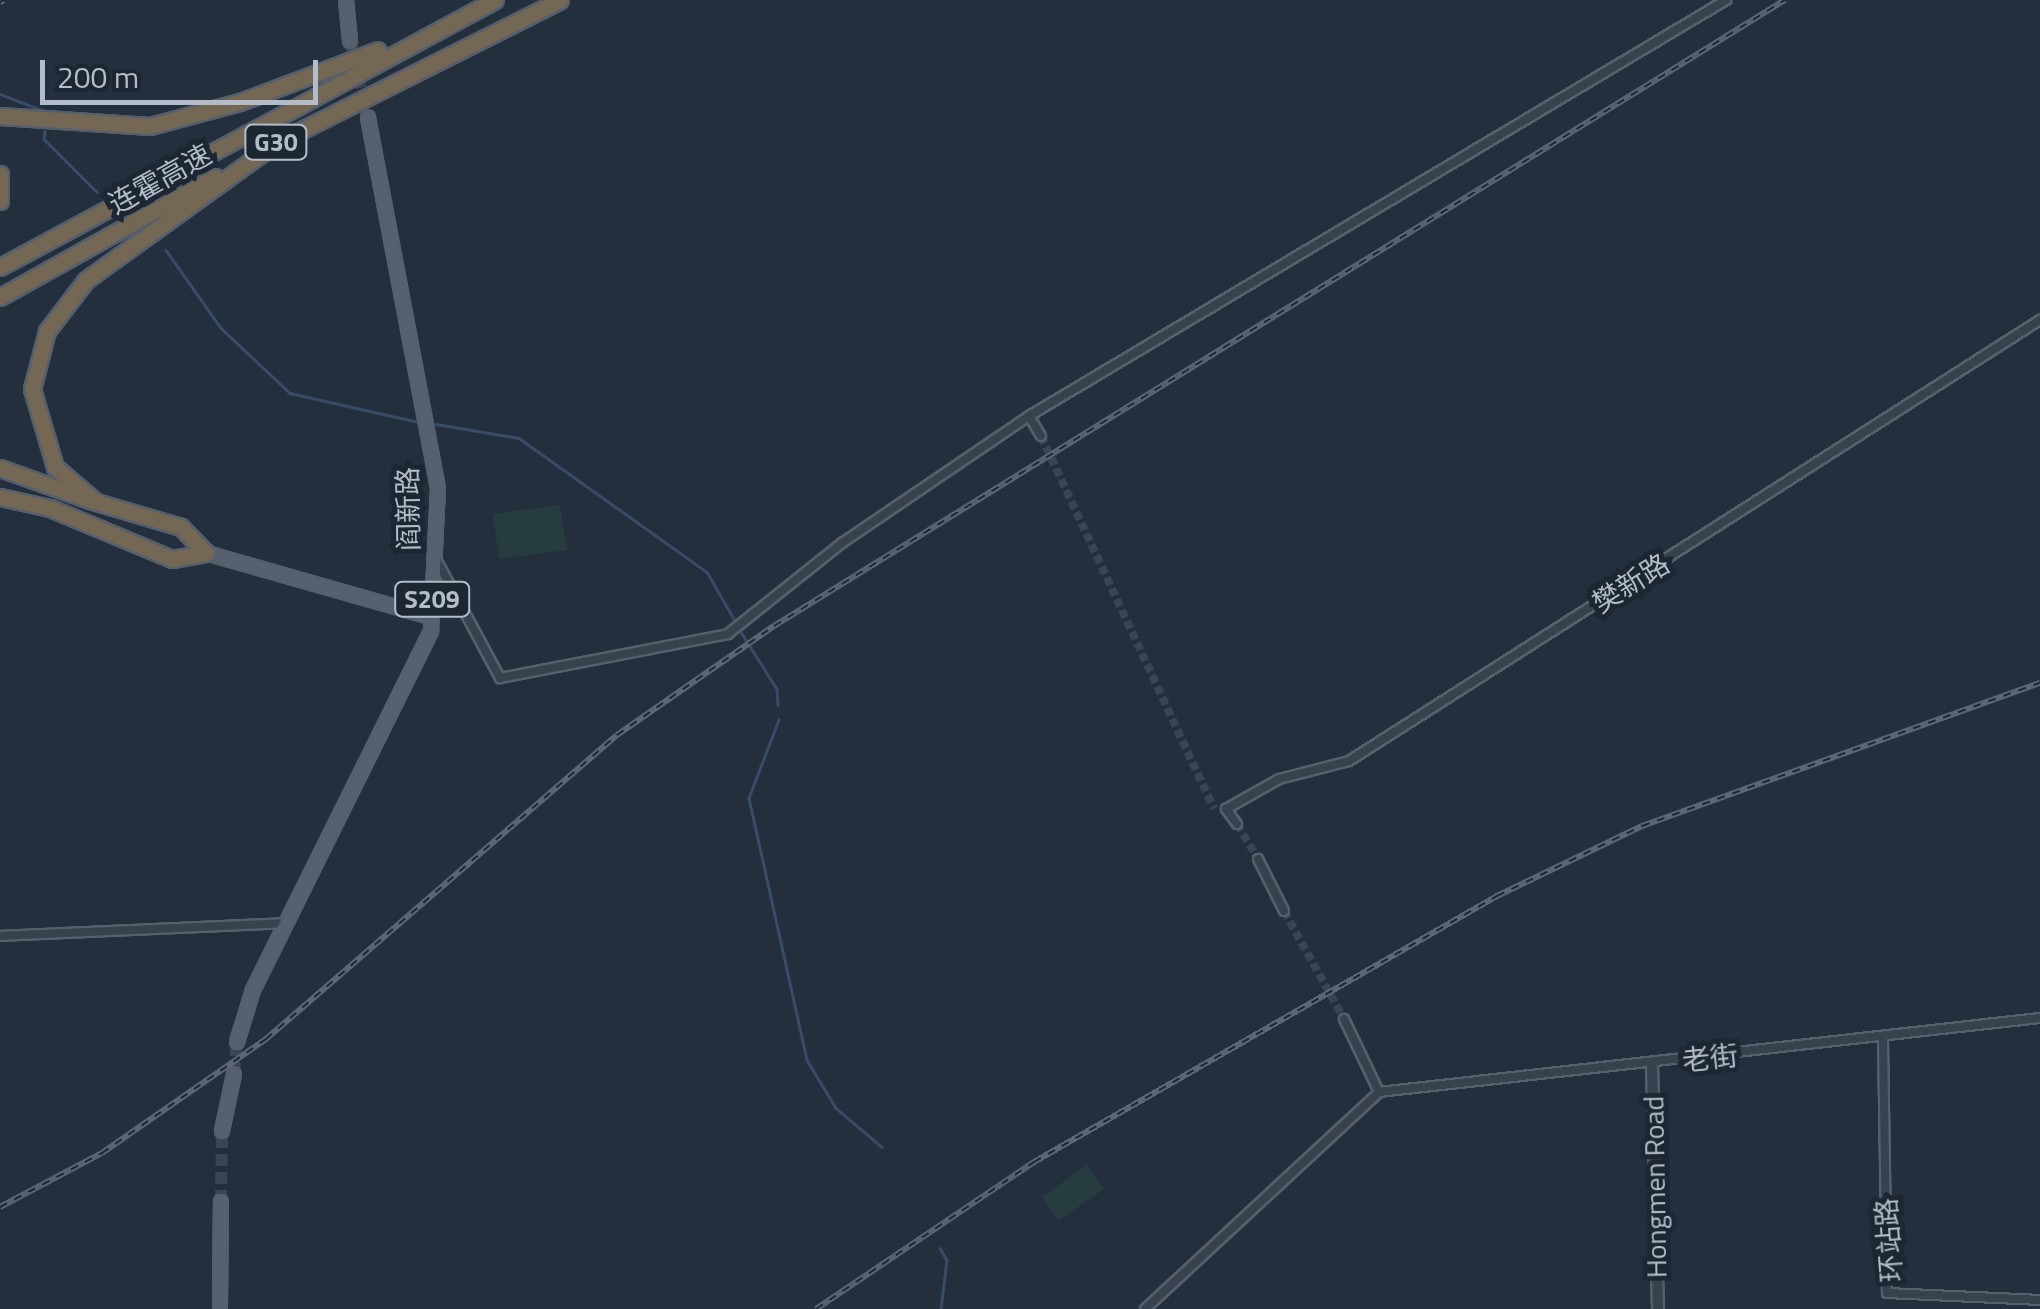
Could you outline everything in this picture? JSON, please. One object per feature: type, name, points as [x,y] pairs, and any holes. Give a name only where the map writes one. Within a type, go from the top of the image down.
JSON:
[{"type":"highway","name":"连霍高速","points":[[0,267],[495,0]]},
{"type":"highway","name":"连霍高速","points":[[0,297],[279,141],[560,0]]},
{"type":"highway","points":[[0,116],[150,126],[240,102],[452,22]]},
{"type":"highway","points":[[96,502],[55,467],[38,428],[32,388],[46,332],[86,280],[279,141]]},
{"type":"highway","points":[[0,174],[0,201]]},
{"type":"highway","points":[[0,468],[182,527],[206,553]]},
{"type":"highway","points":[[0,487],[172,559],[206,553]]},
{"type":"highway","points":[[0,498],[50,508]]},
{"type":"main road","points":[[346,0],[350,41]]},
{"type":"main road","name":"阎新路","points":[[238,1042],[286,923],[432,617],[438,488],[368,118]]},
{"type":"main road","points":[[206,553],[432,617]]},
{"type":"main road","points":[[222,1131],[234,1074]]},
{"type":"main road","points":[[220,1309],[221,1202]]},
{"type":"street","points":[[435,557],[500,678],[728,634],[842,543],[1030,416],[1726,0]]},
{"type":"street","name":"樊新路","points":[[1226,809],[1278,779],[1348,762],[2040,320]]},
{"type":"street","points":[[1030,416],[1041,436]]},
{"type":"street","points":[[1214,809],[1226,809],[1237,824]]},
{"type":"street","points":[[1258,859],[1284,911]]},
{"type":"street","points":[[0,936],[286,923]]},
{"type":"street","name":"老街","points":[[1379,1092],[1883,1040],[2040,1018]]},
{"type":"street","points":[[1145,1309],[1379,1092],[1344,1019]]},
{"type":"street","name":"环站路","points":[[1883,1040],[1887,1293],[2040,1300]]},
{"type":"street","name":"Hongmen Road","points":[[1652,1064],[1658,1309]]},
{"type":"green space","points":[[560,505],[567,550],[499,559],[493,514]]},
{"type":"green space","points":[[1087,1165],[1104,1189],[1058,1221],[1042,1197]]},
{"type":"waterway","points":[[0,94],[47,112]]},
{"type":"waterway","points":[[45,131],[44,139],[97,192]]},
{"type":"waterway","points":[[166,250],[221,328],[290,393],[419,422]]},
{"type":"waterway","points":[[436,424],[519,438],[707,572],[734,619]]},
{"type":"waterway","points":[[741,632],[777,689],[778,705]]},
{"type":"waterway","points":[[779,720],[749,798],[807,1060],[836,1108],[882,1147]]},
{"type":"waterway","points":[[940,1248],[947,1260],[941,1309]]},
{"type":"tunnel","points":[[350,41],[368,118]]},
{"type":"tunnel","points":[[1041,436],[1214,809]]},
{"type":"tunnel","points":[[1237,824],[1258,859]]},
{"type":"tunnel","points":[[1284,911],[1344,1019]]},
{"type":"tunnel","points":[[234,1074],[237,1042]]},
{"type":"tunnel","points":[[221,1202],[222,1131]]},
{"type":"railway","points":[[0,2],[4,0]]},
{"type":"railway","points":[[0,1207],[102,1153],[266,1039],[617,735],[774,626],[1785,0]]},
{"type":"railway","points":[[816,1309],[1034,1162],[1497,896],[1642,826],[2040,683]]}]
